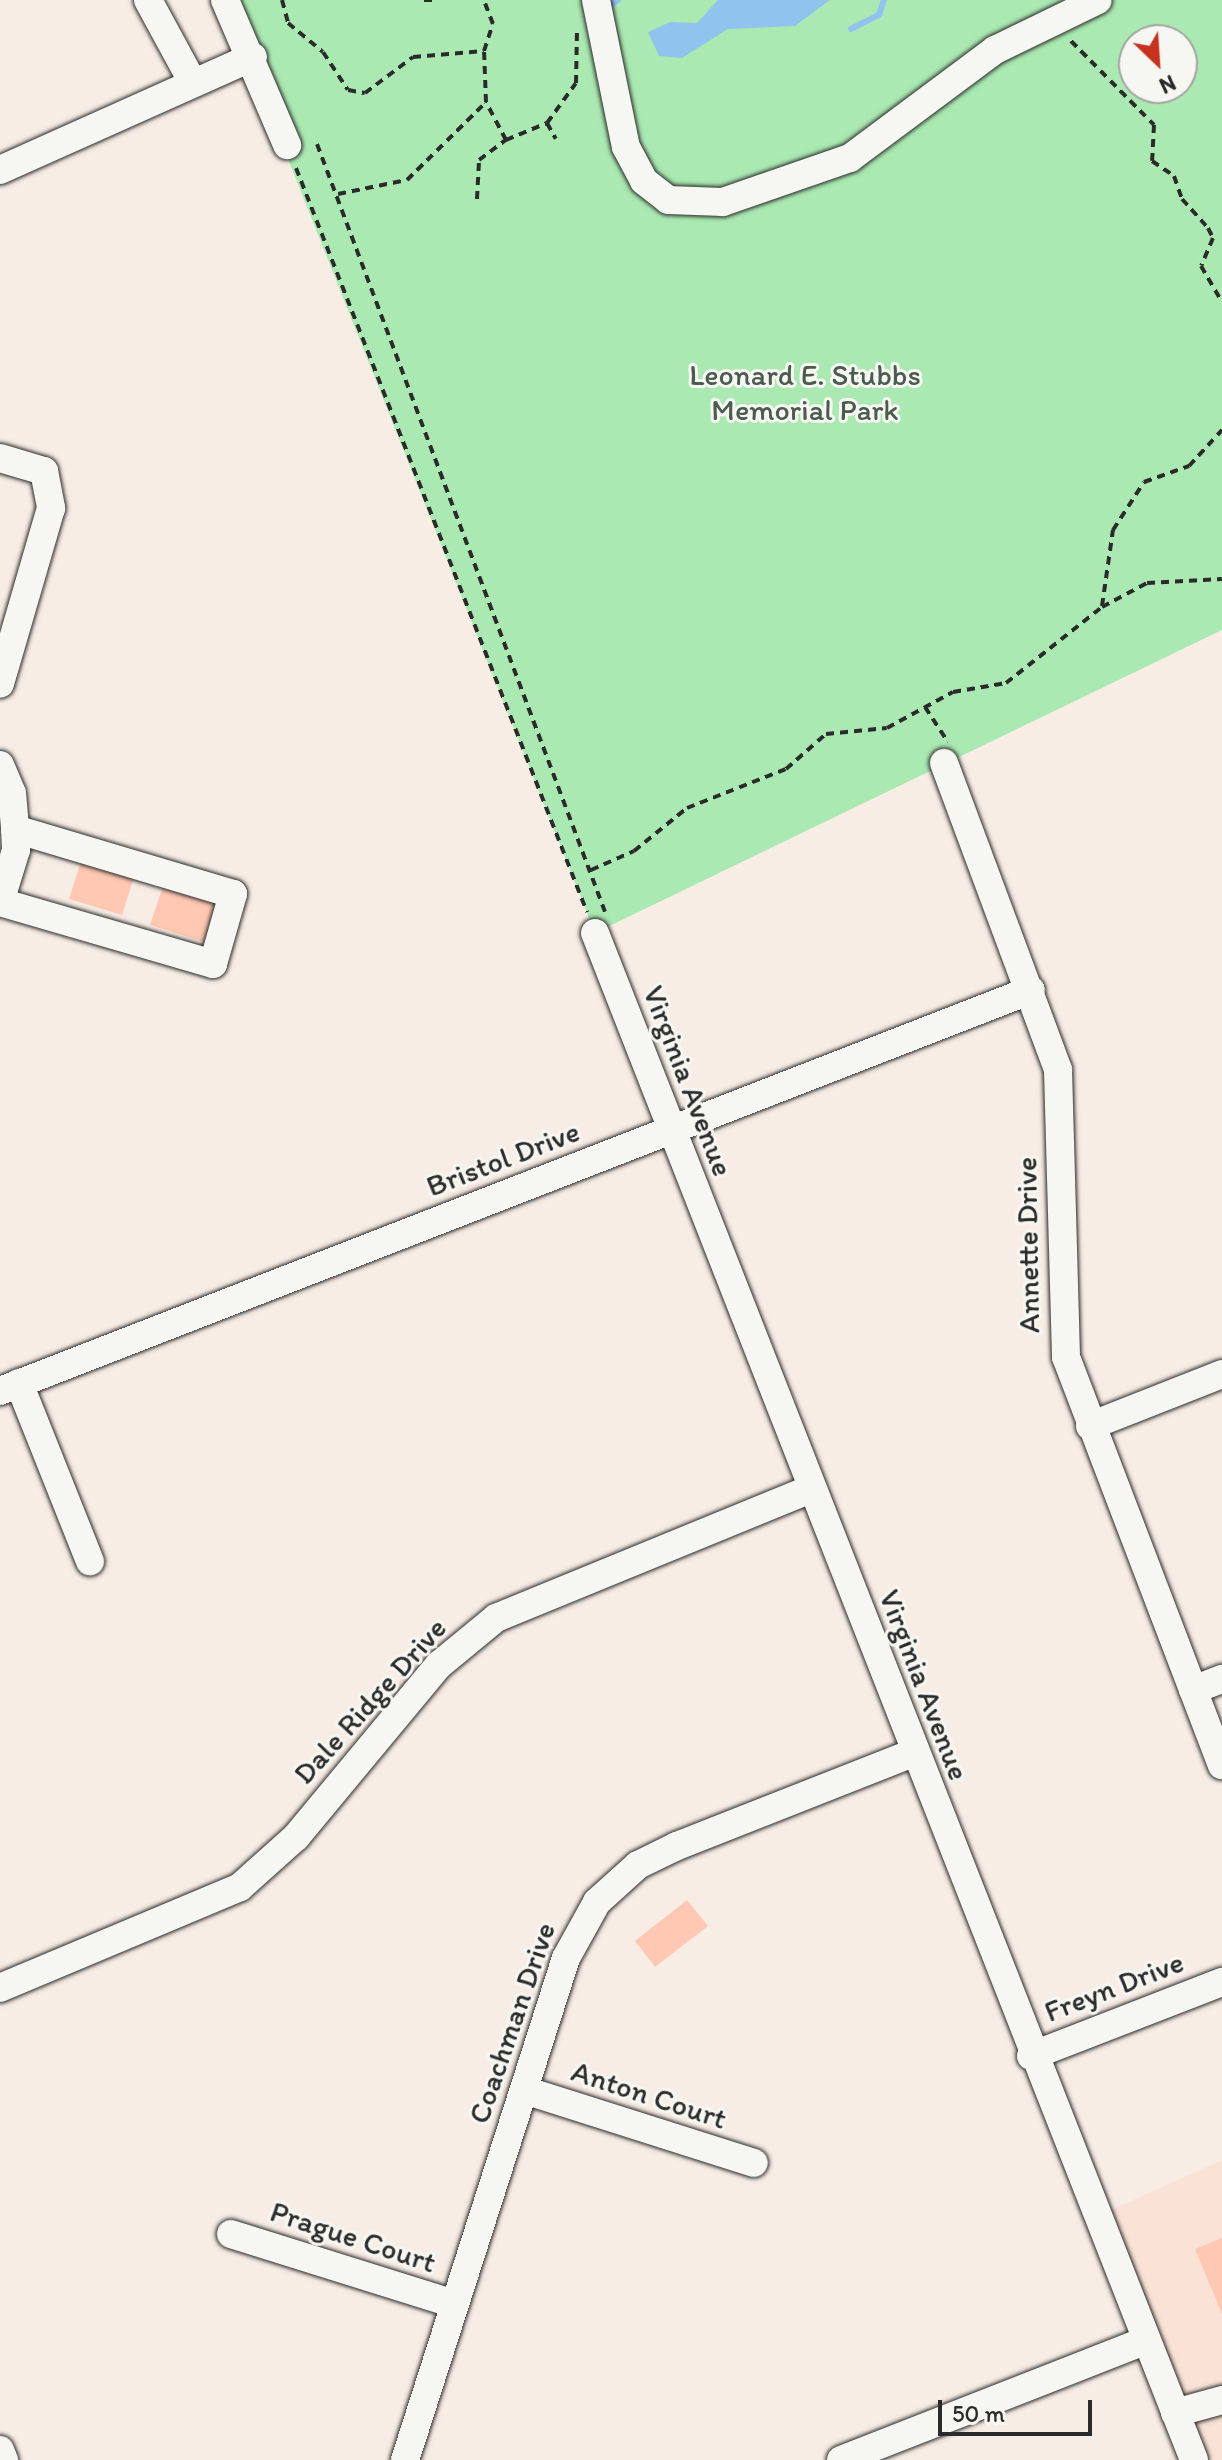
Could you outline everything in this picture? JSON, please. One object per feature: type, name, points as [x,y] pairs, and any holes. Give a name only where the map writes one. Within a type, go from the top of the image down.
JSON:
[{"type":"street","points":[[148,0],[192,81]]},
{"type":"street","points":[[225,0],[253,57],[287,145]]},
{"type":"street","points":[[588,10],[626,147],[644,181],[682,200],[723,202],[850,158],[995,50],[1098,0]]},
{"type":"street","points":[[0,170],[192,81],[253,57]]},
{"type":"street","points":[[0,458],[44,471],[51,484],[51,508],[0,684]]},
{"type":"street","name":"Annette Drive","points":[[944,763],[1031,990],[1061,1097],[1061,1328],[1090,1426],[1222,1765]]},
{"type":"street","points":[[0,765],[12,793],[15,829],[0,902],[213,964],[233,894],[15,829]]},
{"type":"street","name":"Virginia Avenue","points":[[602,927],[671,1130],[1031,2056],[1194,2460]]},
{"type":"street","name":"Bristol Drive","points":[[9,1387],[1031,990]]},
{"type":"street","points":[[1090,1426],[1222,1374]]},
{"type":"street","points":[[9,1387],[90,1561]]},
{"type":"street","name":"Dale Ridge Drive","points":[[0,1988],[240,1887],[296,1837],[439,1665],[496,1618],[811,1489]]},
{"type":"street","points":[[1193,1690],[1222,1679]]},
{"type":"street","name":"Coachman Drive","points":[[405,2460],[581,1924],[619,1879],[677,1846],[913,1753]]},
{"type":"street","name":"Freyn Drive","points":[[1031,2056],[1222,1982]]},
{"type":"street","name":"Anton Court","points":[[524,2090],[754,2163]]},
{"type":"street","name":"Prague Court","points":[[231,2234],[454,2304]]},
{"type":"street","points":[[841,2460],[1145,2341]]},
{"type":"street","points":[[1175,2413],[1222,2400]]},
{"type":"street","points":[[0,2450],[4,2460]]},
{"type":"path","points":[[282,0],[288,23],[323,52],[348,90],[365,93],[413,57],[484,51]]},
{"type":"path","points":[[424,0],[436,0]]},
{"type":"path","points":[[484,0],[493,24],[484,51],[486,102],[506,140]]},
{"type":"path","points":[[477,199],[479,160],[506,140],[547,123],[576,83],[588,10]]},
{"type":"path","points":[[1054,21],[1154,125],[1152,161],[1174,176],[1182,199],[1213,238],[1201,266],[1222,302]]},
{"type":"path","points":[[337,194],[407,180],[486,102]]},
{"type":"path","points":[[547,123],[556,139]]},
{"type":"path","points":[[317,144],[591,870],[602,927]]},
{"type":"path","points":[[287,145],[602,927]]},
{"type":"path","points":[[1102,607],[1113,530],[1144,482],[1189,466],[1222,430]]},
{"type":"path","points":[[591,870],[634,851],[687,808],[786,769],[826,734],[887,728],[953,692],[1006,683],[1102,607],[1161,579],[1194,585],[1222,579]]},
{"type":"path","points":[[925,707],[954,756],[944,763]]},
{"type":"shaded area","points":[[1222,2160],[1222,2460],[1194,2460],[1095,2217]]},
{"type":"green space","name":"Leonard E. Stubbs Memorial Park","points":[[225,0],[1222,0],[1222,630],[595,933]]},
{"type":"water","points":[[718,0],[830,0],[795,26],[728,29],[682,58],[659,56],[648,32],[670,22],[697,23]]},
{"type":"building","points":[[81,861],[134,877],[122,915],[69,899]]},
{"type":"building","points":[[163,886],[219,904],[207,943],[150,925]]},
{"type":"building","points":[[687,1900],[708,1926],[655,1967],[635,1941]]},
{"type":"building","points":[[1222,2238],[1222,2314],[1195,2249]]},
{"type":"waterway","points":[[604,10],[618,0]]},
{"type":"waterway","points":[[851,29],[879,15],[884,0]]}]
